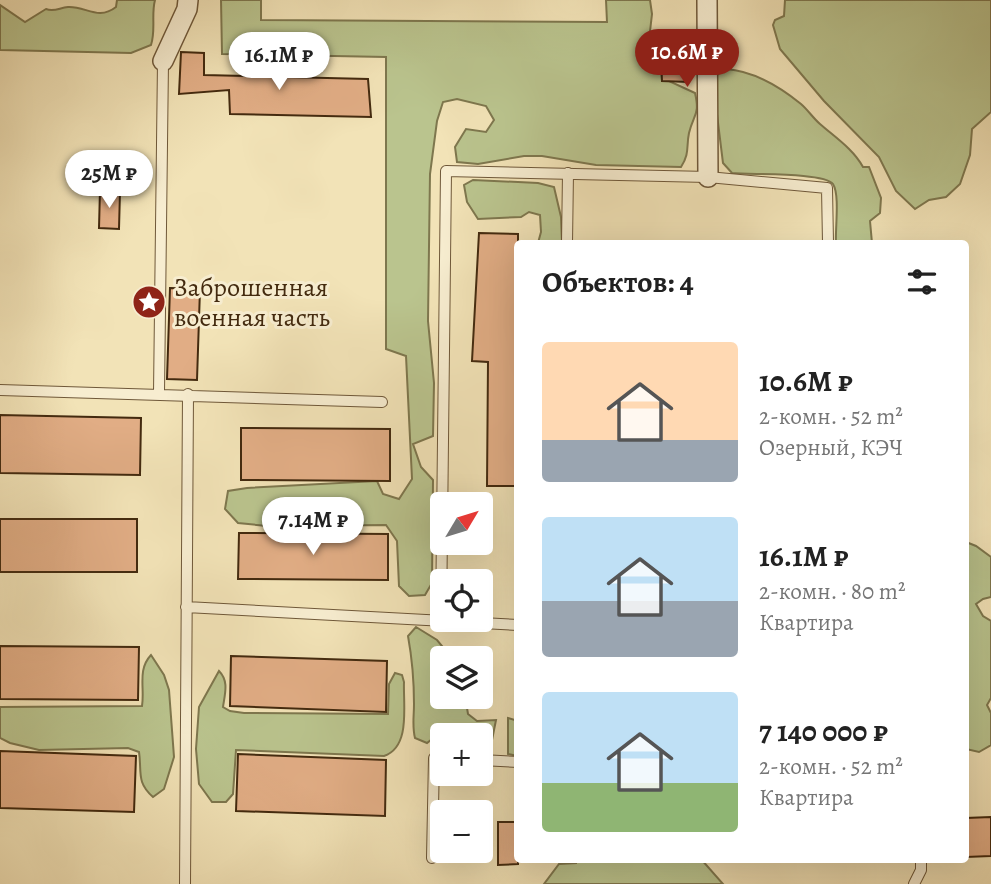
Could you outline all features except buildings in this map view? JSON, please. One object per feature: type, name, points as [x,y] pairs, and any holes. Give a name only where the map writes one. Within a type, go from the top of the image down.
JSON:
[{"type":"street","points":[[163,61],[187,9],[188,0]]},
{"type":"street","points":[[707,0],[708,177]]},
{"type":"lane","points":[[159,393],[163,61]]},
{"type":"lane","points":[[442,569],[446,171],[708,177],[827,188],[828,240]]},
{"type":"lane","points":[[567,240],[568,173]]},
{"type":"lane","points":[[0,390],[382,402]]},
{"type":"lane","points":[[185,884],[188,394]]},
{"type":"lane","points":[[187,607],[430,619]]},
{"type":"lane","points":[[493,623],[514,625]]},
{"type":"lane","points":[[493,761],[514,762]]},
{"type":"lane","points":[[914,884],[921,870],[921,863]]},
{"type":"green space","points":[[117,0],[155,0],[151,45],[131,53],[0,50],[0,5],[25,22],[46,9],[74,7],[103,13],[116,7]]},
{"type":"green space","points":[[221,0],[261,0],[261,20],[607,22],[606,0],[650,0],[652,14],[649,40],[653,59],[661,59],[662,81],[669,81],[695,93],[697,110],[689,133],[686,158],[681,167],[596,165],[542,156],[524,156],[478,164],[457,162],[455,147],[466,129],[486,132],[494,120],[486,106],[457,99],[443,102],[437,121],[430,174],[428,321],[434,383],[433,436],[413,444],[421,467],[433,480],[433,492],[430,492],[432,569],[430,569],[430,586],[425,595],[409,596],[399,586],[397,541],[386,525],[267,526],[238,523],[225,509],[228,491],[247,488],[377,481],[383,494],[399,499],[412,479],[406,356],[386,349],[386,57],[222,54]]},
{"type":"green space","points":[[785,0],[991,0],[991,112],[972,129],[970,155],[960,184],[946,197],[929,200],[915,209],[896,191],[879,157],[824,101],[780,49],[773,25],[775,20],[784,16]]},
{"type":"green space","points":[[726,69],[736,70],[766,81],[801,104],[817,122],[849,149],[863,167],[869,167],[881,198],[880,213],[870,221],[872,240],[836,240],[835,189],[827,180],[802,176],[732,173],[723,163],[714,90],[717,75]]},
{"type":"green space","points":[[473,180],[538,183],[554,187],[561,217],[562,240],[539,240],[540,215],[529,212],[521,217],[478,219],[467,202],[464,185]]},
{"type":"green space","points":[[969,543],[991,557],[991,597],[976,604],[983,616],[991,621],[991,698],[987,705],[991,713],[991,745],[979,752],[969,750]]},
{"type":"green space","points":[[416,627],[442,646],[430,646],[430,709],[467,709],[468,714],[477,721],[496,720],[493,735],[493,723],[430,723],[430,741],[427,743],[415,738],[408,636]]},
{"type":"green space","points":[[151,655],[164,675],[169,690],[174,757],[164,789],[153,797],[142,781],[139,752],[128,748],[39,750],[0,738],[0,707],[142,706],[144,667]]},
{"type":"green space","points":[[219,671],[225,683],[223,707],[244,713],[388,714],[389,684],[395,673],[402,675],[402,735],[393,751],[384,756],[236,750],[233,794],[226,802],[212,802],[199,784],[196,749],[199,707]]},
{"type":"green space","points":[[508,718],[514,720],[514,755],[508,754]]},
{"type":"green space","points":[[705,863],[723,884],[544,884],[559,864]]},
{"type":"place","name":"Заброшенная военная часть","points":[[149,302]]}]
